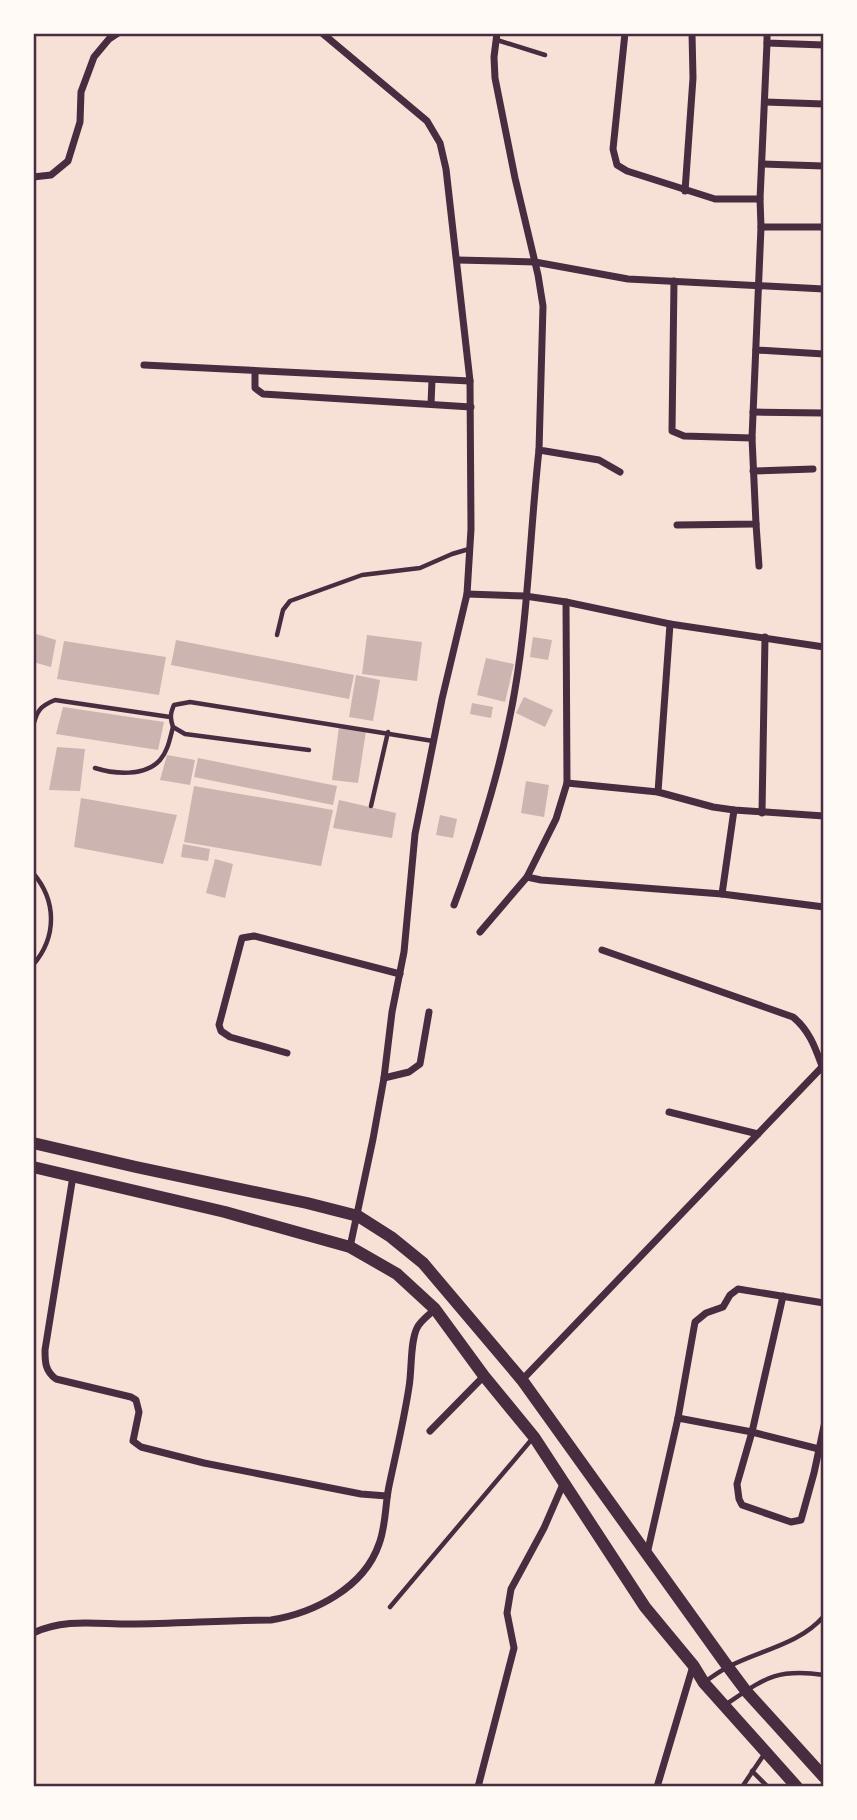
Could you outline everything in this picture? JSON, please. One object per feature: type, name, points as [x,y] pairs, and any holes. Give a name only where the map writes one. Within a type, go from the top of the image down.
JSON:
[{"type":"main road","points":[[33,1143],[358,1216],[391,1237],[423,1263],[522,1380],[746,1691],[824,1777]]},
{"type":"main road","points":[[33,1167],[225,1212],[350,1247],[397,1273],[435,1309],[484,1376],[534,1437],[645,1607],[693,1665],[704,1683],[797,1787]]},
{"type":"street","points":[[33,177],[51,175],[68,161],[80,122],[82,92],[93,57],[118,33]]},
{"type":"street","points":[[322,33],[427,121],[440,143],[446,169],[457,260],[471,407],[467,594],[415,834],[400,974],[384,1078],[350,1247]]},
{"type":"street","points":[[625,33],[614,157],[617,165],[627,171],[715,199],[760,199]]},
{"type":"street","points":[[685,191],[693,78],[692,33]]},
{"type":"street","points":[[760,566],[752,438],[768,33]]},
{"type":"street","points":[[454,905],[479,839],[510,720],[539,450],[543,306],[495,78],[496,37]]},
{"type":"street","points":[[767,43],[824,45]]},
{"type":"street","points":[[765,102],[824,104]]},
{"type":"street","points":[[762,164],[824,166]]},
{"type":"street","points":[[761,227],[824,227]]},
{"type":"street","points":[[457,260],[535,262],[628,279],[824,289]]},
{"type":"street","points":[[674,281],[672,431],[684,436],[752,438]]},
{"type":"street","points":[[756,350],[824,354]]},
{"type":"street","points":[[144,365],[470,381]]},
{"type":"street","points":[[256,371],[255,388],[263,394],[471,407]]},
{"type":"street","points":[[431,404],[432,380]]},
{"type":"street","points":[[753,412],[824,413]]},
{"type":"street","points":[[539,450],[599,460],[620,472]]},
{"type":"street","points":[[753,471],[813,469]]},
{"type":"street","points":[[677,525],[756,524]]},
{"type":"street","points":[[467,594],[525,596],[566,602],[670,624],[824,647]]},
{"type":"street","points":[[480,932],[527,877],[556,819],[567,783],[566,602]]},
{"type":"street","points":[[658,792],[670,624]]},
{"type":"street","points":[[762,813],[765,637]]},
{"type":"street","points":[[567,783],[658,792],[734,810],[824,816]]},
{"type":"street","points":[[722,894],[734,810]]},
{"type":"street","points":[[527,877],[722,894],[824,907]]},
{"type":"street","points":[[287,1053],[230,1037],[221,1031],[219,1024],[242,938],[254,936],[400,974]]},
{"type":"street","points":[[522,1380],[823,1065],[802,1024],[793,1017],[602,950]]},
{"type":"street","points":[[384,1078],[410,1072],[421,1065],[429,1012]]},
{"type":"street","points":[[669,1112],[758,1134]]},
{"type":"street","points":[[73,1176],[45,1350],[45,1365],[51,1375],[56,1379],[136,1400],[139,1412],[133,1441],[141,1447],[204,1463],[361,1494],[384,1496]]},
{"type":"street","points":[[647,1556],[678,1418],[695,1322],[698,1318],[723,1307],[730,1295],[737,1290],[824,1303]]},
{"type":"street","points":[[783,1296],[737,1485],[738,1499],[742,1505],[791,1522],[801,1520],[824,1426]]},
{"type":"street","points":[[33,1633],[59,1624],[271,1620],[307,1611],[329,1601],[370,1563],[380,1542],[384,1496],[410,1385],[416,1330],[435,1309]]},
{"type":"street","points":[[430,1431],[484,1376]]},
{"type":"street","points":[[678,1418],[752,1432],[819,1449]]},
{"type":"street","points":[[478,1787],[514,1648],[507,1613],[511,1589],[544,1528],[564,1481]]},
{"type":"street","points":[[657,1787],[693,1665]]},
{"type":"lane","points":[[496,37],[545,55]]},
{"type":"lane","points":[[277,635],[283,610],[290,601],[362,575],[420,568],[470,549]]},
{"type":"lane","points":[[33,726],[37,710],[43,704],[55,700],[170,717]]},
{"type":"lane","points":[[94,768],[113,774],[139,771],[153,766],[162,758],[173,727],[170,717],[174,705],[190,702],[434,741]]},
{"type":"lane","points":[[173,727],[185,734],[309,750]]},
{"type":"lane","points":[[370,806],[387,732]]},
{"type":"lane","points":[[33,873],[48,897],[52,922],[46,946],[33,965]]},
{"type":"lane","points":[[390,1607],[534,1437]]},
{"type":"lane","points":[[704,1683],[728,1667],[787,1643],[814,1627],[824,1616]]},
{"type":"lane","points":[[723,1706],[764,1679],[797,1671],[824,1675]]},
{"type":"lane","points":[[742,1787],[765,1753]]},
{"type":"lane","points":[[752,1771],[768,1787]]},
{"type":"building","points":[[33,633],[56,640],[51,667],[33,662]]},
{"type":"building","points":[[367,635],[422,642],[417,681],[362,674]]},
{"type":"building","points":[[533,637],[552,640],[548,660],[530,657]]},
{"type":"building","points":[[176,640],[354,675],[349,699],[171,665]]},
{"type":"building","points":[[64,641],[166,657],[159,695],[57,679]]},
{"type":"building","points":[[486,658],[514,664],[505,702],[477,695]]},
{"type":"building","points":[[356,675],[380,680],[373,721],[349,717]]},
{"type":"building","points":[[524,697],[553,710],[545,727],[516,713]]},
{"type":"building","points":[[472,703],[493,707],[491,718],[470,714]]},
{"type":"building","points":[[63,707],[164,722],[158,750],[56,734]]},
{"type":"building","points":[[339,727],[366,731],[358,783],[332,780]]},
{"type":"building","points":[[57,747],[85,749],[80,791],[49,790]]},
{"type":"building","points":[[167,755],[195,760],[190,785],[160,780]]},
{"type":"building","points":[[198,758],[337,786],[333,805],[194,777]]},
{"type":"building","points":[[526,781],[549,785],[544,817],[521,813]]},
{"type":"building","points":[[194,786],[333,810],[321,866],[184,842]]},
{"type":"building","points":[[81,798],[177,815],[163,864],[74,847]]},
{"type":"building","points":[[339,800],[396,813],[392,838],[333,828]]},
{"type":"building","points":[[440,815],[457,819],[453,838],[436,835]]},
{"type":"building","points":[[183,844],[210,849],[208,861],[181,857]]},
{"type":"building","points":[[215,859],[233,864],[225,898],[206,893]]}]
